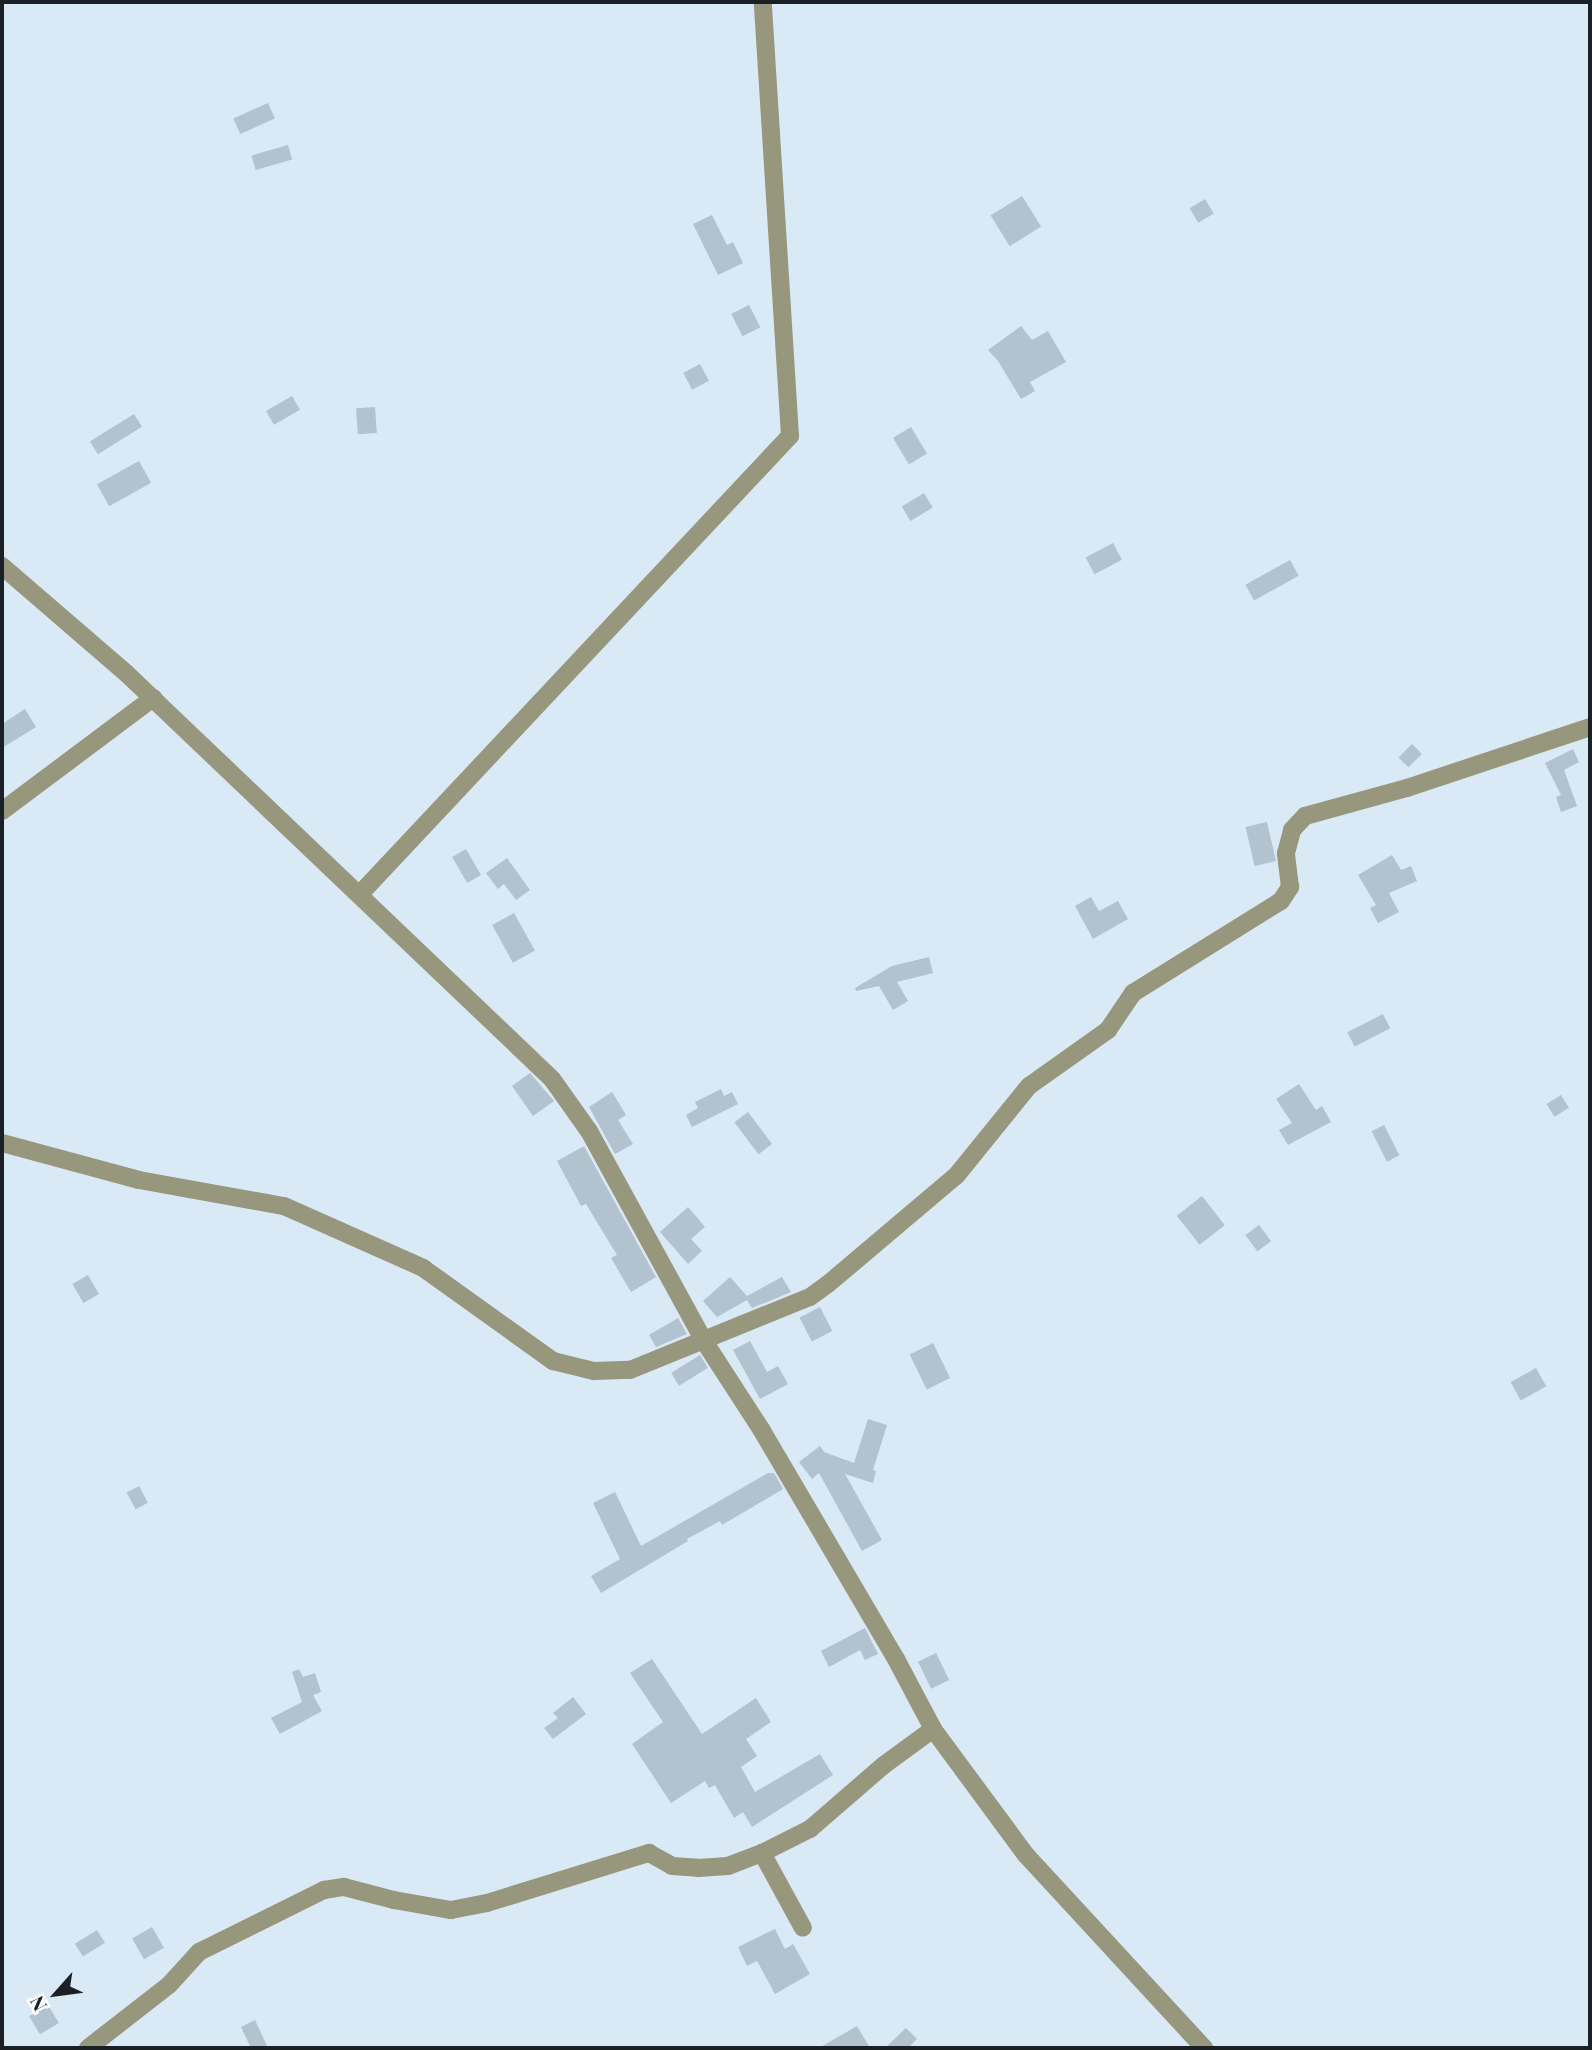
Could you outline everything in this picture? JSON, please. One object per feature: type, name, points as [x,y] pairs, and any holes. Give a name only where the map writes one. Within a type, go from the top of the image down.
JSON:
[{"type":"street","points":[[359,894],[790,436],[764,2]]},
{"type":"street","points":[[2,566],[153,698],[552,1079],[572,1104],[704,1341],[761,1429],[896,1659],[933,1729],[1026,1855],[1204,2048]]},
{"type":"street","points":[[2,811],[153,698]]},
{"type":"street","points":[[2,1143],[139,1180],[284,1206],[423,1268],[553,1361],[594,1371],[630,1370],[810,1297],[828,1284],[956,1176],[1030,1086],[1108,1030],[1133,993],[1281,901],[1290,887],[1286,853],[1292,830],[1305,816],[1407,788],[1590,727]]},
{"type":"street","points":[[88,2048],[169,1985],[199,1952],[324,1890],[344,1887],[394,1900],[451,1910],[487,1903],[649,1853],[673,1866],[728,1866],[762,1853],[810,1829],[884,1765],[933,1729]]},
{"type":"street","points":[[762,1853],[803,1928]]},
{"type":"building","points":[[268,103],[275,119],[240,134],[233,118]]},
{"type":"building","points":[[288,145],[292,159],[256,170],[251,155]]},
{"type":"building","points":[[1022,196],[1041,227],[1010,246],[991,216]]},
{"type":"building","points":[[1205,199],[1214,214],[1198,223],[1190,208]]},
{"type":"building","points":[[712,215],[727,245],[733,242],[743,263],[718,275],[693,224]]},
{"type":"building","points":[[749,305],[760,327],[743,336],[731,314]]},
{"type":"building","points":[[1021,326],[1032,340],[1048,331],[1066,362],[1030,382],[1035,391],[1021,399],[998,361],[988,350]]},
{"type":"building","points":[[700,364],[709,381],[692,390],[683,373]]},
{"type":"building","points":[[292,396],[300,410],[274,425],[266,411]]},
{"type":"building","points":[[375,407],[377,433],[358,434],[356,408]]},
{"type":"building","points":[[134,414],[142,427],[98,454],[90,442]]},
{"type":"building","points":[[911,427],[927,454],[909,464],[893,438]]},
{"type":"building","points":[[139,461],[151,483],[109,506],[97,484]]},
{"type":"building","points":[[924,493],[933,508],[910,521],[902,506]]},
{"type":"building","points":[[1113,543],[1122,560],[1095,574],[1086,558]]},
{"type":"building","points":[[1290,560],[1299,576],[1254,600],[1245,585]]},
{"type":"building","points":[[25,709],[36,727],[2,748],[2,724]]},
{"type":"building","points":[[1412,744],[1422,754],[1408,767],[1399,757]]},
{"type":"building","points":[[1573,749],[1579,762],[1564,770],[1577,806],[1561,812],[1556,797],[1561,795],[1545,763]]},
{"type":"building","points":[[1267,822],[1276,861],[1255,866],[1246,827]]},
{"type":"building","points":[[466,849],[481,875],[467,883],[452,857]]},
{"type":"building","points":[[1392,855],[1401,870],[1411,866],[1417,881],[1389,893],[1399,912],[1378,923],[1370,908],[1376,905],[1358,875]]},
{"type":"building","points":[[507,858],[530,890],[516,900],[504,884],[498,889],[486,873]]},
{"type":"building","points":[[1091,897],[1099,911],[1118,901],[1128,919],[1093,939],[1075,906]]},
{"type":"building","points":[[514,913],[535,951],[513,963],[492,925]]},
{"type":"building","points":[[929,957],[933,973],[897,982],[908,1001],[893,1010],[879,986],[856,991],[855,988],[892,966]]},
{"type":"building","points":[[1383,1014],[1390,1028],[1355,1046],[1347,1032]]},
{"type":"building","points":[[530,1073],[554,1101],[533,1116],[512,1086]]},
{"type":"building","points":[[1299,1084],[1316,1110],[1322,1106],[1331,1122],[1288,1145],[1279,1130],[1292,1123],[1276,1099]]},
{"type":"building","points":[[721,1089],[724,1096],[732,1092],[738,1104],[692,1127],[686,1115],[698,1108],[695,1102]]},
{"type":"building","points":[[612,1092],[626,1115],[618,1120],[633,1144],[615,1154],[589,1107]]},
{"type":"building","points":[[1561,1095],[1569,1108],[1555,1117],[1547,1104]]},
{"type":"building","points":[[748,1112],[772,1144],[758,1154],[734,1122]]},
{"type":"building","points":[[1384,1125],[1399,1155],[1387,1162],[1372,1131]]},
{"type":"building","points":[[584,1146],[656,1277],[631,1292],[611,1258],[617,1255],[586,1204],[581,1206],[557,1161]]},
{"type":"building","points":[[1202,1196],[1225,1225],[1200,1245],[1177,1216]]},
{"type":"building","points":[[688,1207],[705,1227],[691,1239],[702,1251],[688,1264],[660,1232]]},
{"type":"building","points":[[1259,1225],[1271,1241],[1257,1251],[1245,1235]]},
{"type":"building","points":[[88,1275],[99,1294],[83,1303],[72,1284]]},
{"type":"building","points":[[730,1277],[747,1296],[782,1277],[791,1292],[752,1308],[747,1300],[717,1317],[703,1301]]},
{"type":"building","points":[[820,1307],[832,1331],[812,1341],[800,1317]]},
{"type":"building","points":[[678,1318],[687,1334],[656,1347],[649,1335]]},
{"type":"building","points":[[750,1341],[767,1372],[778,1366],[788,1384],[760,1399],[733,1350]]},
{"type":"building","points":[[933,1343],[950,1378],[927,1389],[910,1354]]},
{"type":"building","points":[[700,1355],[708,1368],[679,1386],[671,1373]]},
{"type":"building","points":[[1536,1368],[1546,1386],[1521,1400],[1511,1382]]},
{"type":"building","points":[[868,1419],[887,1425],[873,1470],[876,1471],[873,1483],[845,1474],[882,1540],[862,1551],[819,1473],[812,1479],[799,1462],[820,1446],[824,1452],[854,1463]]},
{"type":"building","points":[[768,1473],[774,1473],[783,1489],[722,1525],[720,1521],[687,1539],[688,1541],[601,1593],[591,1576],[620,1559],[593,1503],[615,1492],[641,1546]]},
{"type":"building","points":[[139,1486],[148,1503],[136,1509],[127,1493]]},
{"type":"building","points":[[865,1628],[878,1654],[865,1660],[860,1650],[829,1667],[821,1651]]},
{"type":"building","points":[[936,1653],[949,1680],[931,1689],[918,1662]]},
{"type":"building","points":[[652,1659],[702,1734],[756,1698],[771,1722],[746,1739],[757,1756],[741,1767],[755,1792],[820,1754],[833,1775],[752,1827],[743,1812],[734,1818],[715,1785],[709,1788],[705,1781],[671,1803],[632,1744],[663,1722],[630,1673]]},
{"type":"building","points":[[299,1669],[303,1677],[315,1673],[321,1692],[313,1695],[322,1711],[280,1734],[271,1718],[302,1702],[292,1672]]},
{"type":"building","points":[[573,1697],[586,1714],[553,1739],[544,1728],[558,1718],[553,1713]]},
{"type":"building","points":[[152,1927],[164,1948],[144,1959],[132,1938]]},
{"type":"building","points":[[775,1929],[785,1949],[793,1944],[810,1974],[775,1994],[757,1961],[747,1966],[738,1947]]},
{"type":"building","points":[[97,1930],[105,1943],[83,1956],[75,1944]]},
{"type":"building","points":[[48,2005],[59,2023],[40,2034],[29,2016]]},
{"type":"building","points":[[255,2020],[268,2048],[251,2048],[241,2027]]},
{"type":"building","points":[[857,2026],[870,2048],[819,2048]]},
{"type":"building","points":[[906,2028],[917,2039],[908,2048],[885,2048]]}]
